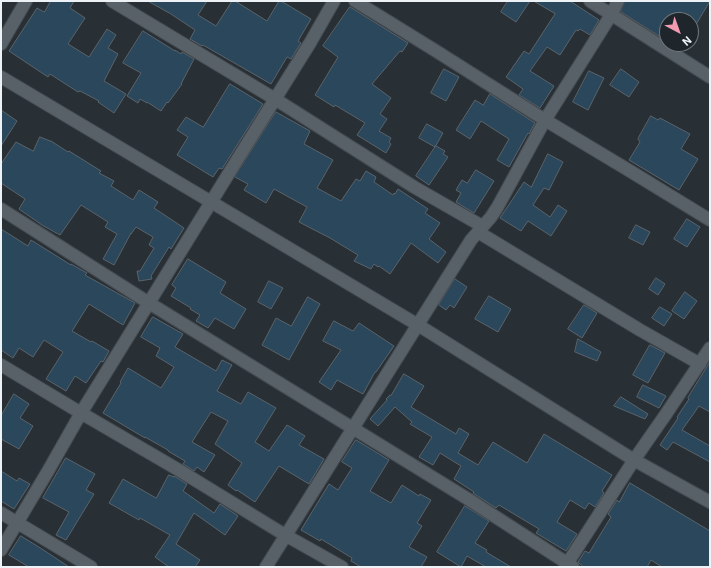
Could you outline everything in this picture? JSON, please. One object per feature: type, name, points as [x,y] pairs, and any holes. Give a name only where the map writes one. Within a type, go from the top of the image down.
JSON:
[{"type":"street","points":[[1,44],[26,1]]},
{"type":"street","points":[[112,1],[275,99],[640,330],[700,364]]},
{"type":"street","points":[[1,550],[81,413],[310,43],[334,1]]},
{"type":"street","points":[[355,1],[545,120],[710,220]]},
{"type":"street","points":[[590,1],[710,77]]},
{"type":"street","points":[[266,567],[418,326],[458,259],[471,240],[497,208],[545,120],[611,15],[618,1]]},
{"type":"street","points":[[1,77],[418,326],[634,460],[710,502]]},
{"type":"street","points":[[1,209],[149,303],[468,500],[568,566],[634,460],[710,348]]},
{"type":"street","points":[[1,364],[342,567]]},
{"type":"street","points":[[1,513],[92,567]]},
{"type":"building","points":[[51,1],[74,1],[70,8],[85,18],[68,44],[89,57],[107,29],[116,35],[108,48],[118,54],[104,81],[126,94],[114,113],[98,102],[99,101],[80,91],[78,92],[50,74],[48,77],[9,51],[37,8],[44,12]]},
{"type":"building","points":[[148,1],[207,1],[198,15],[216,26],[232,1],[235,1],[267,21],[279,1],[311,19],[298,41],[301,43],[291,59],[287,57],[271,84],[190,39],[195,30]]},
{"type":"building","points":[[508,1],[530,1],[516,22],[501,12]]},
{"type":"building","points":[[534,1],[570,1],[599,20],[590,35],[580,29],[578,31],[576,30],[560,55],[547,47],[530,71],[554,86],[540,108],[519,95],[523,89],[506,77],[524,51],[529,54],[555,14]]},
{"type":"building","points":[[625,1],[710,1],[699,20],[699,12],[659,12],[659,36],[621,12]]},
{"type":"building","points":[[350,7],[408,43],[402,52],[400,51],[372,84],[391,98],[380,114],[387,119],[379,131],[391,138],[389,142],[391,144],[386,153],[357,135],[365,123],[315,95],[338,57],[323,46]]},
{"type":"building","points":[[143,31],[175,51],[181,54],[182,52],[194,59],[182,84],[161,111],[147,102],[140,99],[138,103],[127,96],[141,73],[123,63]]},
{"type":"building","points":[[444,69],[459,77],[446,101],[431,93]]},
{"type":"building","points":[[621,69],[639,82],[629,97],[610,85]]},
{"type":"building","points":[[589,71],[604,78],[588,110],[573,102]]},
{"type":"building","points":[[230,84],[263,104],[222,169],[219,168],[213,177],[177,155],[188,137],[177,130],[186,117],[203,127]]},
{"type":"building","points":[[490,94],[535,123],[509,167],[497,160],[509,139],[481,121],[470,139],[456,130],[475,100],[483,105]]},
{"type":"building","points":[[1,110],[17,121],[1,146]]},
{"type":"building","points":[[276,112],[310,131],[304,144],[333,160],[317,188],[341,201],[356,179],[360,181],[366,171],[376,177],[374,182],[393,195],[398,189],[428,209],[425,213],[440,223],[429,239],[446,252],[438,263],[411,243],[390,274],[374,264],[371,269],[354,261],[358,255],[299,222],[307,207],[274,189],[266,203],[244,190],[248,184],[235,177]]},
{"type":"building","points":[[651,116],[658,120],[660,118],[690,134],[681,149],[698,159],[679,190],[629,160],[640,142],[638,139]]},
{"type":"building","points":[[427,124],[443,133],[435,147],[419,138]]},
{"type":"building","points":[[40,137],[51,141],[68,152],[69,151],[101,171],[99,173],[114,181],[111,186],[133,200],[139,190],[158,202],[154,208],[184,228],[171,249],[169,247],[151,276],[152,279],[139,281],[137,271],[140,271],[154,248],[149,245],[153,237],[136,227],[131,233],[114,265],[103,259],[117,234],[105,227],[108,222],[81,205],[60,235],[19,209],[25,199],[1,183],[1,164],[16,142],[33,151]]},
{"type":"building","points":[[436,146],[445,151],[443,154],[448,157],[429,185],[416,176]]},
{"type":"building","points":[[548,154],[563,162],[549,190],[544,188],[533,205],[550,217],[558,205],[567,211],[551,236],[528,221],[521,231],[500,218],[524,182],[531,187]]},
{"type":"building","points":[[476,170],[494,181],[474,213],[456,202],[461,193],[456,190],[462,180],[467,183]]},
{"type":"building","points":[[687,219],[700,227],[687,247],[674,239]]},
{"type":"building","points":[[636,225],[650,232],[643,245],[629,238]]},
{"type":"building","points":[[1,229],[28,246],[31,240],[71,265],[87,273],[85,275],[135,303],[123,325],[89,304],[72,331],[109,351],[103,362],[101,361],[86,383],[75,376],[66,391],[46,379],[63,352],[44,340],[33,357],[19,348],[13,358],[1,350]]},
{"type":"building","points":[[188,259],[226,282],[220,293],[246,309],[234,329],[215,318],[208,328],[196,321],[200,315],[171,296],[176,288],[172,285]]},
{"type":"building","points":[[656,278],[665,284],[658,295],[649,289]]},
{"type":"building","points":[[455,279],[467,287],[454,308],[450,305],[446,310],[439,305]]},
{"type":"building","points":[[269,281],[283,288],[271,309],[258,302]]},
{"type":"building","points":[[685,292],[697,301],[684,319],[672,311]]},
{"type":"building","points":[[489,296],[511,309],[498,332],[475,319]]},
{"type":"building","points":[[308,297],[320,304],[289,360],[262,345],[276,318],[291,326]]},
{"type":"building","points":[[584,305],[597,313],[582,338],[568,329]]},
{"type":"building","points":[[660,307],[672,314],[664,326],[652,318]]},
{"type":"building","points":[[153,317],[183,334],[175,347],[216,371],[222,360],[232,365],[217,391],[241,404],[248,392],[276,408],[255,442],[269,451],[287,425],[305,436],[299,445],[324,459],[309,484],[279,466],[255,502],[237,490],[236,491],[228,485],[242,463],[215,444],[228,421],[211,412],[192,442],[215,455],[204,472],[197,467],[194,471],[183,464],[185,461],[168,450],[103,413],[128,368],[161,388],[174,367],[156,356],[160,348],[141,337]]},
{"type":"building","points":[[334,321],[353,331],[359,323],[394,346],[375,372],[363,394],[337,380],[331,390],[319,382],[341,350],[323,341]]},
{"type":"building","points":[[578,339],[601,352],[597,361],[575,352]]},
{"type":"building","points":[[650,345],[665,353],[648,383],[633,375]]},
{"type":"building","points":[[710,362],[710,412],[699,406],[682,430],[710,446],[710,462],[673,442],[667,450],[660,445],[678,418],[677,417]]},
{"type":"building","points":[[404,374],[424,386],[411,407],[456,434],[459,428],[469,434],[458,453],[478,465],[493,442],[527,463],[544,434],[612,475],[602,491],[604,493],[595,507],[589,503],[585,509],[570,500],[557,522],[577,534],[566,551],[536,533],[539,529],[499,505],[496,508],[454,479],[461,466],[440,453],[433,465],[419,457],[432,437],[410,424],[412,422],[395,407],[378,426],[370,419],[391,395]]},
{"type":"building","points":[[643,385],[666,396],[659,408],[637,397]]},
{"type":"building","points":[[14,394],[29,404],[20,418],[33,426],[19,449],[1,439],[1,416]]},
{"type":"building","points":[[621,397],[648,414],[645,419],[614,406]]},
{"type":"building","points":[[356,440],[389,460],[370,491],[391,503],[402,485],[419,496],[420,494],[431,500],[417,523],[422,526],[409,547],[427,557],[421,567],[361,567],[351,561],[352,558],[321,539],[320,541],[301,530],[329,484],[338,490],[352,468],[342,462]]},
{"type":"building","points":[[66,458],[95,474],[86,490],[94,494],[66,540],[56,535],[69,512],[43,498]]},
{"type":"building","points":[[1,471],[17,481],[19,478],[30,484],[14,509],[1,501]]},
{"type":"building","points":[[169,475],[174,476],[187,484],[183,491],[214,513],[220,504],[238,516],[225,535],[194,513],[176,544],[200,560],[195,567],[169,567],[155,557],[170,535],[109,503],[123,479],[156,498]]},
{"type":"building","points":[[630,483],[710,531],[710,567],[662,567],[651,560],[647,567],[584,567],[578,562],[585,551],[589,553],[611,517],[608,514],[617,500],[619,502]]},
{"type":"building","points":[[465,506],[489,521],[475,543],[487,550],[486,552],[511,567],[486,567],[467,556],[461,567],[437,552]]},
{"type":"building","points":[[21,536],[69,567],[29,567],[9,555]]}]
